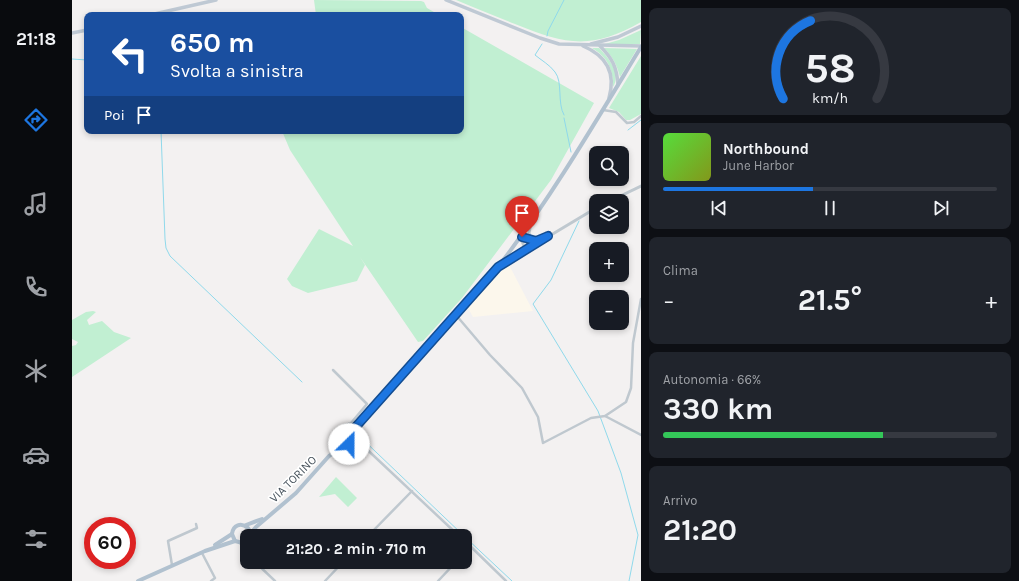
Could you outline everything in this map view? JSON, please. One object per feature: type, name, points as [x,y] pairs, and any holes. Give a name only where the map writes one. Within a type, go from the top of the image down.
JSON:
[{"type":"main road","points":[[163,12],[216,0]]},
{"type":"main road","points":[[446,0],[540,38],[559,44],[641,46]]},
{"type":"main road","points":[[580,45],[607,41],[641,26]]},
{"type":"main road","points":[[72,33],[84,31]]},
{"type":"main road","points":[[580,45],[596,52],[608,66],[612,81],[609,99]]},
{"type":"main road","points":[[600,46],[611,58],[616,67],[618,85]]},
{"type":"main road","points":[[348,446],[345,436],[352,431],[498,267],[520,237],[618,85],[641,46]]},
{"type":"main road","name":"VIA TORINO","points":[[329,456],[336,438],[345,436]]},
{"type":"main road","points":[[335,442],[342,448]]},
{"type":"main road","name":"VIA TORINO","points":[[256,529],[296,493],[329,456],[348,446]]},
{"type":"main road","name":"VIA TORINO","points":[[232,534],[235,526],[240,524],[246,526],[253,524],[270,515]]},
{"type":"main road","points":[[138,581],[203,552],[232,534],[237,542]]},
{"type":"main road","points":[[203,552],[240,542]]},
{"type":"street","points":[[602,110],[616,112],[627,123],[634,122],[641,116]]},
{"type":"street","points":[[624,194],[641,186]]},
{"type":"street","points":[[498,267],[589,212]]},
{"type":"street","points":[[531,239],[529,228],[533,219]]},
{"type":"street","points":[[520,237],[539,241],[548,236]]},
{"type":"street","points":[[520,237],[524,246],[532,246]]},
{"type":"street","points":[[605,416],[622,406],[629,396],[633,343],[641,299]]},
{"type":"street","points":[[456,314],[490,355],[522,388],[538,417],[542,443],[597,416],[605,416],[641,435]]},
{"type":"street","points":[[333,370],[367,404],[351,423],[344,424],[345,436],[358,441],[452,529]]},
{"type":"street","points":[[348,446],[352,441],[358,441]]},
{"type":"street","points":[[375,529],[412,491]]},
{"type":"street","points":[[172,566],[168,541],[197,528],[196,524]]},
{"type":"street","points":[[237,542],[240,545]]},
{"type":"street","points":[[472,549],[506,581]]},
{"type":"street","points":[[203,552],[215,578],[212,581]]},
{"type":"street","points":[[262,569],[275,581]]},
{"type":"street","points":[[324,581],[336,569]]},
{"type":"street","points":[[438,581],[449,569]]},
{"type":"shaded area","points":[[508,263],[533,311],[473,317],[468,308]]},
{"type":"green space","points":[[314,0],[421,1],[424,2],[427,8],[434,12],[316,12]]},
{"type":"green space","points":[[456,0],[641,0],[641,22],[608,37],[579,41],[564,40],[533,31]]},
{"type":"green space","points":[[464,29],[594,103],[551,180],[462,298],[423,341],[418,342],[360,257],[365,265],[357,281],[308,293],[292,286],[287,279],[319,229],[353,246],[290,150],[283,134],[464,134]]},
{"type":"green space","points":[[641,30],[640,44],[605,44],[619,40]]},
{"type":"green space","points":[[592,48],[599,48],[613,66],[616,77],[613,87],[612,74],[608,64],[602,55]]},
{"type":"green space","points":[[604,48],[637,49],[620,77],[614,61]]},
{"type":"green space","points":[[641,56],[641,114],[630,120],[626,120],[619,112],[609,108]]},
{"type":"green space","points":[[86,312],[96,312],[87,320],[89,325],[102,321],[114,332],[131,338],[72,377],[72,346],[76,345],[78,342],[72,339],[72,320]]},
{"type":"green space","points":[[336,477],[357,498],[348,507],[335,494],[319,497]]},
{"type":"waterway","points":[[547,36],[548,31],[564,0]]},
{"type":"waterway","points":[[542,44],[535,55],[551,67],[557,76],[564,115]]},
{"type":"waterway","points":[[72,59],[84,60]]},
{"type":"waterway","points":[[564,118],[571,152]]},
{"type":"waterway","points":[[628,130],[641,120]]},
{"type":"waterway","points":[[161,134],[165,239],[166,248],[170,256],[302,382]]},
{"type":"waterway","points":[[579,221],[551,280],[533,304],[598,411],[621,473],[638,535],[629,581]]},
{"type":"waterway","points":[[355,432],[457,529]]},
{"type":"waterway","points":[[472,544],[512,581]]},
{"type":"route","points":[[349,444],[348,437],[352,431],[498,267],[548,236],[539,241],[522,237]]}]
